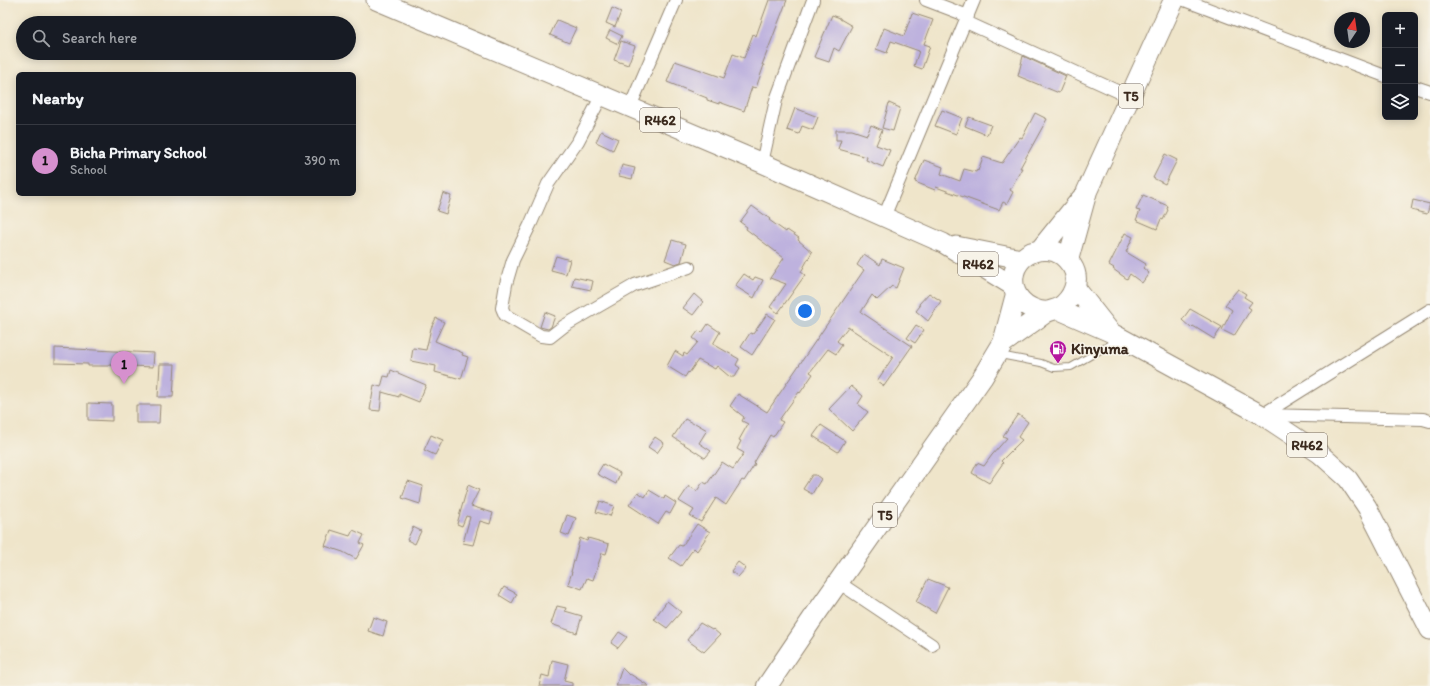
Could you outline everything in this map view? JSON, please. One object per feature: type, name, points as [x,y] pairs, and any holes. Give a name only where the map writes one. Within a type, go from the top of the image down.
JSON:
[{"type":"highway","name":"T5","points":[[1068,260],[1087,191],[1174,0]]},
{"type":"highway","name":"T5","points":[[1040,250],[1087,191]]},
{"type":"highway","points":[[1040,250],[1051,250],[1061,254],[1068,260],[1074,273],[1075,287],[1068,300],[1052,310],[1038,311],[1021,302],[1015,290],[1013,277],[1015,268],[1021,259],[1030,253],[1040,250]]},
{"type":"highway","name":"T5","points":[[767,686],[838,582],[982,378],[1000,349],[1015,290]]},
{"type":"highway","name":"T5","points":[[1000,349],[1052,310]]},
{"type":"main road","name":"R462","points":[[376,0],[762,163],[943,243],[1015,290]]},
{"type":"main road","name":"R462","points":[[943,243],[1021,259]]},
{"type":"main road","name":"R462","points":[[1075,287],[1116,336]]},
{"type":"main road","name":"R462","points":[[1052,310],[1116,336],[1262,415],[1319,453],[1348,479],[1367,507],[1430,630]]},
{"type":"street","points":[[630,107],[676,0]]},
{"type":"street","points":[[762,163],[776,100],[813,0]]},
{"type":"street","points":[[926,0],[1130,97]]},
{"type":"street","points":[[884,217],[974,0]]},
{"type":"street","points":[[1184,0],[1382,75]]},
{"type":"street","points":[[1418,88],[1430,92]]},
{"type":"street","points":[[602,96],[578,141],[548,184],[513,260],[506,284],[502,308],[505,315],[542,336],[550,337],[564,326],[635,285],[689,267]]},
{"type":"street","points":[[1262,415],[1430,310]]},
{"type":"street","points":[[1262,415],[1423,419],[1430,421]]},
{"type":"street","points":[[838,582],[932,645]]},
{"type":"lane","points":[[1000,349],[1054,368],[1071,367],[1116,336]]},
{"type":"building","points":[[769,0],[787,0],[762,65],[764,65],[756,88],[752,87],[744,111],[719,102],[719,104],[707,100],[707,98],[667,82],[675,61],[724,78],[733,54],[744,58],[753,34],[756,36]]},
{"type":"building","points":[[612,8],[621,12],[615,27],[606,23]]},
{"type":"building","points":[[912,13],[933,20],[924,44],[930,46],[922,69],[914,66],[919,51],[891,41],[887,53],[876,49],[884,28],[904,36]]},
{"type":"building","points":[[832,15],[840,18],[852,26],[839,51],[834,48],[829,62],[814,57]]},
{"type":"building","points":[[557,20],[576,28],[569,43],[550,35]]},
{"type":"building","points":[[610,30],[622,36],[618,44],[606,38]]},
{"type":"building","points":[[621,41],[635,46],[628,65],[614,60]]},
{"type":"building","points":[[1023,56],[1066,76],[1059,93],[1018,76]]},
{"type":"building","points":[[889,103],[900,108],[893,131],[882,128]]},
{"type":"building","points":[[795,108],[818,117],[813,130],[802,126],[799,134],[787,130]]},
{"type":"building","points":[[942,110],[962,118],[956,134],[935,126]]},
{"type":"building","points":[[1035,113],[1047,119],[1020,168],[1022,168],[1010,190],[1013,192],[1007,204],[1003,202],[999,210],[936,187],[935,190],[915,182],[924,160],[943,167],[941,174],[960,181],[964,169],[976,172],[977,170],[978,171],[983,157],[1002,163],[1020,137],[1022,138]]},
{"type":"building","points":[[969,117],[991,125],[987,135],[965,126]]},
{"type":"building","points":[[871,125],[882,130],[876,145],[890,150],[883,167],[866,160],[867,157],[838,149],[841,140],[836,140],[836,130],[852,130],[867,135]]},
{"type":"building","points":[[601,131],[618,139],[613,150],[596,142]]},
{"type":"building","points":[[1165,154],[1177,160],[1165,184],[1153,178]]},
{"type":"building","points":[[622,165],[635,168],[632,179],[619,176]]},
{"type":"building","points":[[443,193],[451,196],[446,214],[437,211]]},
{"type":"building","points":[[1143,195],[1168,206],[1168,210],[1163,220],[1161,219],[1157,229],[1136,220],[1140,211],[1136,210]]},
{"type":"building","points":[[1413,200],[1430,204],[1427,214],[1411,210]]},
{"type":"building","points":[[752,206],[786,232],[787,230],[799,238],[798,240],[812,252],[801,272],[805,275],[778,313],[770,307],[786,284],[770,278],[784,258],[746,229],[747,227],[740,222]]},
{"type":"building","points":[[1125,233],[1133,237],[1126,252],[1146,264],[1143,268],[1149,273],[1142,283],[1130,274],[1127,279],[1109,265]]},
{"type":"building","points":[[672,240],[686,244],[681,262],[675,264],[665,260]]},
{"type":"building","points":[[864,254],[880,265],[882,259],[904,268],[896,288],[892,286],[877,300],[872,295],[861,312],[912,346],[884,386],[877,381],[893,357],[848,327],[837,341],[842,345],[836,354],[828,349],[810,372],[813,374],[779,420],[783,422],[773,437],[770,435],[754,463],[755,464],[744,481],[742,480],[726,505],[716,498],[701,522],[690,516],[694,510],[679,501],[689,486],[697,491],[703,482],[707,484],[722,462],[733,469],[744,453],[737,449],[741,441],[739,440],[748,424],[742,421],[744,417],[730,406],[738,394],[767,412],[864,270],[857,265]]},
{"type":"building","points":[[556,256],[570,260],[566,274],[551,270]]},
{"type":"building","points":[[744,274],[753,280],[755,277],[763,280],[754,298],[735,286]]},
{"type":"building","points":[[574,277],[593,281],[591,290],[572,286]]},
{"type":"building","points":[[1238,289],[1246,294],[1244,297],[1252,302],[1248,307],[1251,309],[1234,336],[1222,330],[1232,310],[1225,305]]},
{"type":"building","points":[[929,293],[941,301],[928,321],[916,311],[920,306],[919,304]]},
{"type":"building","points":[[694,294],[703,302],[693,315],[683,308]]},
{"type":"building","points":[[1190,309],[1222,327],[1214,339],[1193,326],[1191,328],[1182,320]]},
{"type":"building","points":[[545,312],[555,316],[551,327],[548,329],[540,327]]},
{"type":"building","points":[[767,314],[775,319],[752,355],[741,347],[750,333],[753,334]]},
{"type":"building","points":[[436,318],[444,322],[435,341],[463,353],[462,355],[468,357],[461,379],[435,372],[436,366],[411,361],[413,348],[426,350],[431,328]]},
{"type":"building","points":[[708,324],[720,332],[713,344],[739,359],[736,365],[740,368],[734,377],[730,377],[717,366],[715,369],[698,360],[685,377],[667,366],[675,351],[683,356],[684,353],[687,355],[698,342],[693,338],[699,330],[702,333]]},
{"type":"building","points":[[916,325],[924,330],[915,343],[907,338]]},
{"type":"building","points":[[55,348],[154,353],[153,367],[109,365],[88,366],[88,364],[55,363]]},
{"type":"building","points":[[160,364],[175,364],[173,397],[158,397]]},
{"type":"building","points":[[391,370],[426,385],[419,402],[399,394],[399,397],[382,392],[380,411],[370,410],[374,385],[381,387],[384,376],[389,377]]},
{"type":"building","points":[[851,386],[863,396],[858,404],[868,412],[852,431],[829,409]]},
{"type":"building","points":[[88,403],[112,404],[112,421],[88,420]]},
{"type":"building","points":[[136,405],[160,405],[159,423],[136,423]]},
{"type":"building","points":[[1018,414],[1028,422],[1018,437],[1022,440],[1001,461],[1003,463],[989,483],[972,473],[977,463],[984,466],[1007,438],[1003,436]]},
{"type":"building","points":[[685,419],[707,430],[699,443],[711,451],[705,458],[673,437]]},
{"type":"building","points":[[821,425],[845,441],[838,452],[813,436]]},
{"type":"building","points":[[431,435],[443,440],[435,455],[424,450]]},
{"type":"building","points":[[655,437],[664,443],[657,453],[648,447]]},
{"type":"building","points":[[603,464],[620,473],[616,484],[597,474]]},
{"type":"building","points":[[812,475],[816,475],[821,479],[812,494],[803,489]]},
{"type":"building","points":[[408,481],[423,486],[420,504],[402,498]]},
{"type":"building","points":[[468,485],[479,490],[471,506],[493,513],[490,524],[480,521],[473,545],[463,543],[470,517],[466,516],[462,526],[457,524]]},
{"type":"building","points":[[649,490],[664,499],[665,496],[676,503],[670,514],[666,512],[658,524],[629,505],[638,492],[645,497]]},
{"type":"building","points":[[600,501],[614,506],[610,516],[596,512]]},
{"type":"building","points":[[567,515],[576,518],[569,536],[561,533]]},
{"type":"building","points":[[697,524],[710,532],[697,551],[694,548],[681,566],[669,558],[679,545],[682,546]]},
{"type":"building","points":[[413,527],[421,531],[415,544],[407,540]]},
{"type":"building","points":[[331,530],[350,536],[353,530],[364,535],[360,543],[364,545],[356,559],[343,552],[325,546]]},
{"type":"building","points":[[580,538],[587,541],[588,538],[609,544],[606,554],[602,553],[593,580],[587,578],[582,589],[568,584]]},
{"type":"building","points":[[738,562],[746,568],[738,577],[731,571]]},
{"type":"building","points":[[928,579],[948,587],[935,613],[916,602]]},
{"type":"building","points":[[504,587],[517,594],[512,603],[499,595]]},
{"type":"building","points":[[667,601],[681,612],[667,628],[654,619]]},
{"type":"building","points":[[557,606],[566,608],[565,611],[582,616],[577,633],[551,624]]},
{"type":"building","points":[[373,617],[387,622],[383,636],[368,631]]},
{"type":"building","points":[[700,623],[712,630],[713,629],[720,635],[704,652],[687,640]]},
{"type":"building","points":[[619,632],[627,637],[618,648],[611,643]]},
{"type":"building","points":[[552,660],[568,664],[564,681],[572,683],[572,686],[539,686],[542,675],[549,677]]},
{"type":"building","points":[[622,668],[629,675],[630,674],[649,686],[616,686]]},
{"type":"place","name":"Kinyuma","points":[[1058,364]]},
{"type":"place","name":"Bicha Primary School","points":[[124,384]]}]
